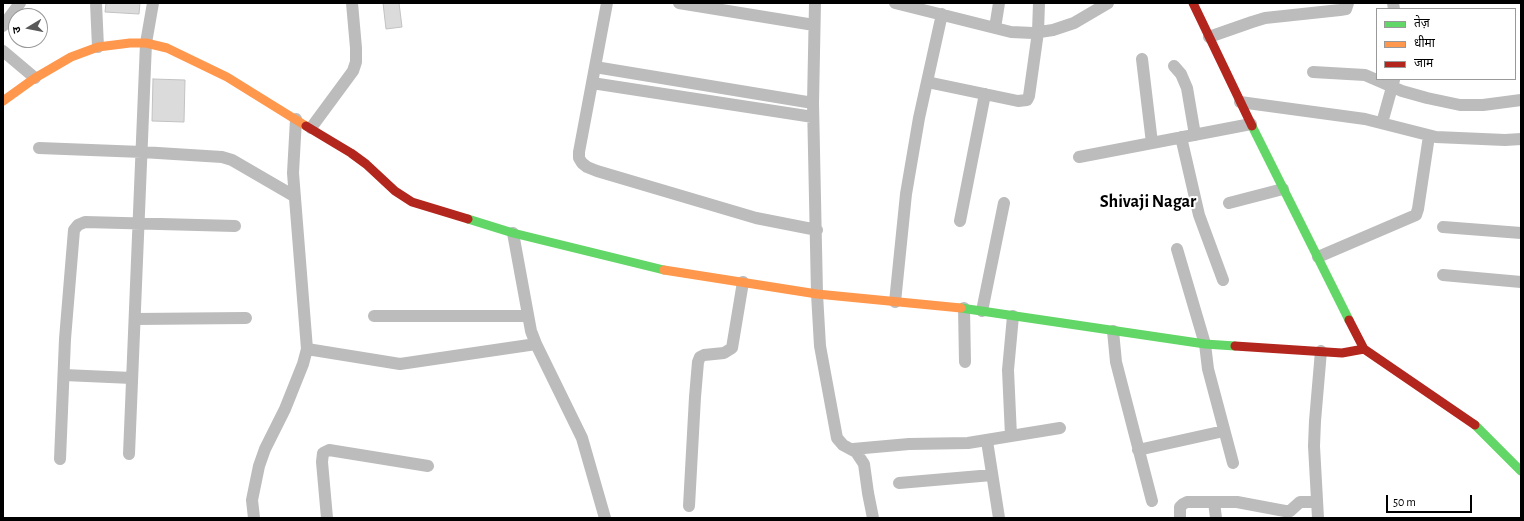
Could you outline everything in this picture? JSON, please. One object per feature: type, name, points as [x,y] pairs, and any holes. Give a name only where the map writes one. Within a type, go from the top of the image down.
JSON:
[{"type":"street","points":[[3,26],[20,3]]},
{"type":"street","points":[[96,3],[98,47]]},
{"type":"street","points":[[129,454],[146,43],[154,3]]},
{"type":"street","points":[[311,128],[353,71],[356,62],[352,3]]},
{"type":"street","points":[[607,3],[579,152],[579,158],[582,163],[587,167],[756,218],[817,230]]},
{"type":"street","points":[[679,3],[814,25]]},
{"type":"street","points":[[815,3],[813,117],[817,230],[817,294],[820,346],[834,428],[840,442],[843,445],[853,449],[864,464],[873,518]]},
{"type":"street","points":[[896,3],[1011,32],[1038,32],[1053,30],[1074,23],[1108,3]]},
{"type":"street","points":[[995,28],[1000,3]]},
{"type":"street","points":[[927,82],[1018,101],[1026,100],[1029,96],[1038,32],[1039,3]]},
{"type":"street","points":[[1193,3],[1240,102],[1364,348],[1473,423],[1521,471]]},
{"type":"street","points":[[1209,37],[1265,18],[1340,10],[1346,8],[1348,3]]},
{"type":"street","points":[[895,302],[906,194],[919,118],[942,14]]},
{"type":"street","points":[[3,101],[35,78],[71,57],[98,47],[146,43],[167,48],[227,77],[356,156],[395,191],[412,202],[513,233],[659,269],[817,294],[964,308],[982,312],[1205,344],[1342,353],[1364,348]]},
{"type":"street","points":[[3,51],[35,78]]},
{"type":"street","points":[[1142,59],[1152,143]]},
{"type":"street","points":[[1174,66],[1181,74],[1187,88],[1195,135]]},
{"type":"street","points":[[595,67],[813,104]]},
{"type":"street","points":[[1313,72],[1365,75],[1376,78]]},
{"type":"street","points":[[1382,80],[1427,98],[1460,105],[1483,105],[1521,100]]},
{"type":"street","points":[[680,96],[682,82]]},
{"type":"street","points":[[592,83],[813,117]]},
{"type":"street","points":[[1382,123],[1393,83]]},
{"type":"street","points":[[960,221],[985,94]]},
{"type":"street","points":[[1240,102],[1365,119],[1429,136],[1477,139],[1521,139]]},
{"type":"street","points":[[254,518],[252,500],[259,466],[265,449],[285,409],[303,364],[307,349],[294,196],[293,173],[296,119]]},
{"type":"street","points":[[1079,157],[1251,124]]},
{"type":"street","points":[[1318,257],[1416,216],[1429,136]]},
{"type":"street","points":[[1181,137],[1199,215],[1223,280]]},
{"type":"street","points":[[39,148],[206,155],[232,160],[294,196]]},
{"type":"street","points":[[1229,204],[1283,188]]},
{"type":"street","points":[[982,312],[1004,203]]},
{"type":"street","points":[[60,459],[74,230],[78,225],[85,222],[235,226]]},
{"type":"street","points":[[1443,227],[1521,233]]},
{"type":"street","points":[[513,233],[531,331],[582,438],[605,518]]},
{"type":"street","points":[[1178,249],[1205,344],[1208,369],[1233,463]]},
{"type":"street","points":[[1443,275],[1521,282]]},
{"type":"street","points":[[689,506],[694,397],[698,362],[700,357],[704,355],[724,353],[732,348],[743,282]]},
{"type":"street","points":[[964,308],[965,362]]},
{"type":"street","points":[[374,316],[528,316]]},
{"type":"street","points":[[1011,436],[1008,356],[1013,316]]},
{"type":"street","points":[[135,319],[246,318]]},
{"type":"street","points":[[1114,331],[1116,362],[1152,501]]},
{"type":"street","points":[[307,349],[400,364],[536,344]]},
{"type":"street","points":[[1317,517],[1314,446],[1321,351]]},
{"type":"street","points":[[64,376],[132,378]]},
{"type":"street","points":[[853,449],[909,444],[956,444],[987,441],[1060,428]]},
{"type":"street","points":[[1138,450],[1224,431]]},
{"type":"street","points":[[987,441],[999,518]]},
{"type":"street","points":[[327,518],[322,462],[323,453],[329,450],[338,450],[428,466]]},
{"type":"street","points":[[899,483],[992,475]]},
{"type":"street","points":[[1180,518],[1180,507],[1187,502],[1237,502],[1290,511],[1300,502],[1317,502]]},
{"type":"street","points":[[1214,502],[1216,518]]},
{"type":"building","points":[[106,3],[140,3],[139,14],[105,12]]},
{"type":"building","points":[[383,3],[399,3],[402,27],[386,29]]},
{"type":"building","points":[[153,79],[185,80],[184,122],[152,121]]},
{"type":"traffic: fast","points":[[1252,126],[1349,320]]},
{"type":"traffic: fast","points":[[468,219],[513,233],[664,270]]},
{"type":"traffic: fast","points":[[961,308],[1205,344],[1235,346]]},
{"type":"traffic: fast","points":[[1475,425],[1521,471]]},
{"type":"traffic: slow","points":[[3,101],[35,78],[71,57],[98,47],[130,43],[146,43],[167,48],[227,77],[306,126]]},
{"type":"traffic: slow","points":[[664,270],[817,294],[961,308]]},
{"type":"traffic: jam","points":[[1193,3],[1252,126]]},
{"type":"traffic: jam","points":[[306,126],[351,153],[366,164],[395,191],[412,202],[468,219]]},
{"type":"traffic: jam","points":[[1349,320],[1364,349],[1475,425]]},
{"type":"traffic: jam","points":[[1235,346],[1342,353],[1364,349]]},
{"type":"district","name":"Shivaji Nagar","points":[[1148,202]]}]
